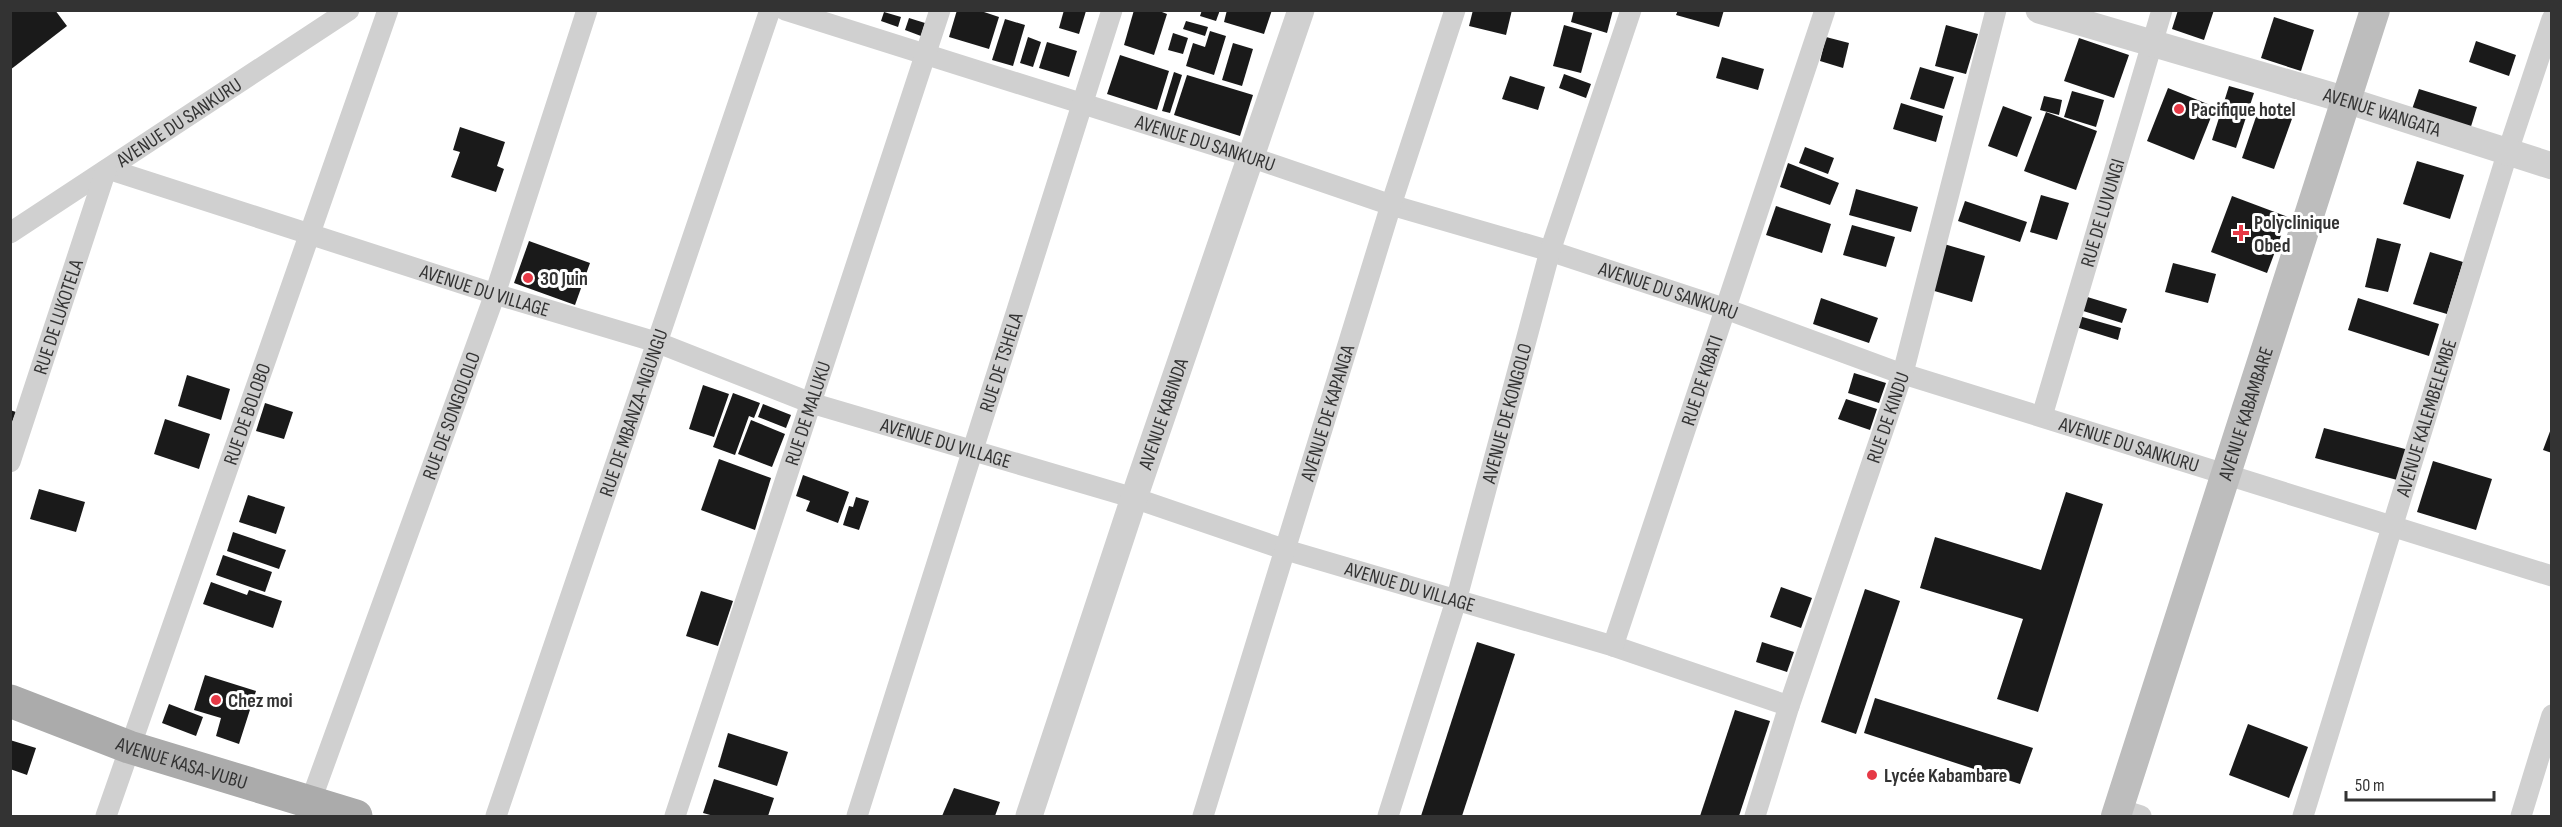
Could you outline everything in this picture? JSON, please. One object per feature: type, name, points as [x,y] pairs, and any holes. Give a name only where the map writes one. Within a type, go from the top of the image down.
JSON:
[{"type":"main road","name":"AVENUE KABAMBARE","points":[[2125,814],[2226,475],[2375,10]]},
{"type":"main road","name":"AVENUE KASA-VUBU","points":[[10,701],[129,747],[307,809],[356,816]]},
{"type":"street","name":"AVENUE DU SANKURU","points":[[10,233],[349,10]]},
{"type":"street","name":"RUE DE BOLOBO","points":[[106,816],[388,10]]},
{"type":"street","name":"RUE DE SONGOLOLO","points":[[307,809],[495,294],[587,10]]},
{"type":"street","name":"RUE DE MBANZA-NGUNGU","points":[[496,816],[770,10]]},
{"type":"street","name":"AVENUE DU SANKURU","points":[[785,10],[1251,157],[1391,205],[1551,251],[1724,308],[1903,373],[2552,576]]},
{"type":"street","name":"RUE DE MALUKU","points":[[675,816],[940,10]]},
{"type":"street","name":"RUE DE TSHELA","points":[[857,816],[1112,10]]},
{"type":"street","name":"AVENUE KABINDA","points":[[1029,816],[1134,498],[1301,10]]},
{"type":"street","name":"AVENUE DE KAPANGA","points":[[1203,816],[1391,205],[1455,10]]},
{"type":"street","name":"AVENUE DE KONGOLO","points":[[1388,816],[1456,601],[1551,251],[1631,10]]},
{"type":"street","name":"RUE DE KIBATI","points":[[1613,646],[1825,10]]},
{"type":"street","name":"RUE DE KINDU","points":[[1755,816],[1789,706],[1903,373],[1996,10]]},
{"type":"street","name":"AVENUE WANGATA","points":[[2039,10],[2346,100],[2552,166]]},
{"type":"street","name":"RUE DE LUVUNGI","points":[[2042,416],[2162,10]]},
{"type":"street","name":"AVENUE KALEMBELEMBE","points":[[2303,816],[2394,528],[2508,151],[2552,19]]},
{"type":"street","name":"AVENUE DU VILLAGE","points":[[107,170],[495,294],[656,342],[811,403],[1134,498],[1286,550],[1613,646],[1789,706]]},
{"type":"street","name":"RUE DE LUKOTELA","points":[[10,462],[107,170]]},
{"type":"street","points":[[2521,816],[2552,715]]},
{"type":"building","points":[[10,10],[55,10],[67,26],[10,70]]},
{"type":"building","points":[[957,10],[978,10],[999,17],[989,49],[949,37]]},
{"type":"building","points":[[1064,10],[1086,11],[1079,34],[1059,28]]},
{"type":"building","points":[[1134,10],[1157,10],[1167,14],[1154,55],[1124,45]]},
{"type":"building","points":[[1202,10],[1220,10],[1216,21],[1200,16]]},
{"type":"building","points":[[1227,10],[1272,10],[1264,34],[1224,22]]},
{"type":"building","points":[[1473,10],[1512,10],[1506,35],[1469,26]]},
{"type":"building","points":[[1574,10],[1613,10],[1607,33],[1571,22]]},
{"type":"building","points":[[1678,10],[1724,10],[1719,27],[1676,15]]},
{"type":"building","points":[[2178,10],[2214,10],[2204,40],[2172,29]]},
{"type":"building","points":[[884,12],[901,17],[898,27],[881,21]]},
{"type":"building","points":[[2274,17],[2314,30],[2301,71],[2261,58]]},
{"type":"building","points":[[909,18],[925,23],[921,36],[905,30]]},
{"type":"building","points":[[1005,19],[1025,25],[1013,66],[992,60]]},
{"type":"building","points":[[1186,21],[1208,27],[1205,36],[1183,29]]},
{"type":"building","points":[[1564,25],[1592,33],[1581,73],[1553,66]]},
{"type":"building","points":[[1946,25],[1978,34],[1966,74],[1935,66]]},
{"type":"building","points":[[1210,31],[1226,36],[1214,75],[1186,66],[1193,43],[1205,47]]},
{"type":"building","points":[[1173,33],[1188,38],[1183,54],[1168,50]]},
{"type":"building","points":[[1028,37],[1041,42],[1033,67],[1020,63]]},
{"type":"building","points":[[1826,37],[1849,43],[1843,68],[1820,61]]},
{"type":"building","points":[[2079,38],[2129,55],[2114,98],[2064,81]]},
{"type":"building","points":[[2476,41],[2516,55],[2509,76],[2469,62]]},
{"type":"building","points":[[1047,42],[1077,51],[1069,77],[1039,68]]},
{"type":"building","points":[[1233,43],[1253,49],[1242,86],[1222,80]]},
{"type":"building","points":[[1120,55],[1169,71],[1157,110],[1107,94]]},
{"type":"building","points":[[1722,57],[1764,69],[1758,90],[1716,78]]},
{"type":"building","points":[[1920,67],[1954,77],[1944,109],[1910,99]]},
{"type":"building","points":[[1174,72],[1182,75],[1170,113],[1162,111]]},
{"type":"building","points":[[1564,74],[1591,84],[1586,98],[1559,88]]},
{"type":"building","points":[[1187,75],[1253,95],[1240,136],[1174,115]]},
{"type":"building","points":[[1510,76],[1545,87],[1538,110],[1502,99]]},
{"type":"building","points":[[2229,86],[2254,93],[2236,148],[2212,140]]},
{"type":"building","points":[[2168,88],[2215,107],[2194,160],[2147,141]]},
{"type":"building","points":[[2419,89],[2477,107],[2469,133],[2410,115]]},
{"type":"building","points":[[2072,91],[2104,100],[2096,127],[2064,117]]},
{"type":"building","points":[[2044,96],[2062,100],[2059,115],[2040,110]]},
{"type":"building","points":[[1901,103],[1943,116],[1936,142],[1893,129]]},
{"type":"building","points":[[2260,105],[2293,116],[2274,169],[2242,158]]},
{"type":"building","points":[[2003,106],[2032,117],[2017,157],[1988,146]]},
{"type":"building","points":[[2046,112],[2097,131],[2076,190],[2024,171]]},
{"type":"building","points":[[460,127],[505,142],[497,166],[504,169],[496,192],[451,177],[460,152],[453,150]]},
{"type":"building","points":[[1805,147],[1834,158],[1828,174],[1799,163]]},
{"type":"building","points":[[2417,161],[2464,175],[2450,219],[2403,204]]},
{"type":"building","points":[[1788,163],[1839,183],[1830,205],[1780,187]]},
{"type":"building","points":[[1856,189],[1918,207],[1911,232],[1849,215]]},
{"type":"building","points":[[2041,195],[2069,203],[2057,240],[2030,232]]},
{"type":"building","points":[[2232,196],[2288,217],[2267,273],[2211,252]]},
{"type":"building","points":[[1965,201],[2027,222],[2020,242],[1958,221]]},
{"type":"building","points":[[1776,206],[1831,224],[1822,253],[1766,235]]},
{"type":"building","points":[[1852,225],[1895,237],[1886,267],[1843,255]]},
{"type":"building","points":[[2377,238],[2401,244],[2388,292],[2365,287]]},
{"type":"building","points":[[529,241],[590,263],[575,305],[514,283]]},
{"type":"building","points":[[1944,244],[1985,256],[1972,302],[1931,290]]},
{"type":"building","points":[[2430,252],[2463,262],[2447,314],[2413,304]]},
{"type":"building","points":[[2173,263],[2216,274],[2208,303],[2165,292]]},
{"type":"building","points":[[2084,296],[2127,309],[2122,323],[2080,310]]},
{"type":"building","points":[[1821,298],[1878,318],[1869,343],[1813,324]]},
{"type":"building","points":[[2358,298],[2439,324],[2429,356],[2348,330]]},
{"type":"building","points":[[2079,316],[2121,328],[2118,340],[2076,327]]},
{"type":"building","points":[[1854,373],[1886,383],[1879,403],[1848,393]]},
{"type":"building","points":[[187,375],[230,389],[221,420],[178,406]]},
{"type":"building","points":[[703,385],[729,394],[714,437],[689,429]]},
{"type":"building","points":[[733,393],[760,403],[754,418],[749,416],[735,455],[713,447]]},
{"type":"building","points":[[1846,399],[1877,409],[1870,430],[1838,419]]},
{"type":"building","points":[[265,403],[293,412],[284,439],[256,431]]},
{"type":"building","points":[[763,404],[791,415],[786,428],[758,417]]},
{"type":"building","points":[[10,410],[16,412],[11,425],[10,425]]},
{"type":"building","points":[[165,419],[210,434],[199,469],[154,454]]},
{"type":"building","points":[[751,420],[785,434],[772,467],[738,454]]},
{"type":"building","points":[[2552,426],[2552,453],[2543,450]]},
{"type":"building","points":[[2324,428],[2409,450],[2401,481],[2315,458]]},
{"type":"building","points":[[719,459],[771,478],[755,530],[701,510]]},
{"type":"building","points":[[2433,461],[2492,479],[2476,530],[2417,512]]},
{"type":"building","points":[[803,475],[849,492],[838,523],[806,511],[810,501],[796,496]]},
{"type":"building","points":[[39,489],[85,502],[76,532],[30,519]]},
{"type":"building","points":[[2066,492],[2103,504],[2038,712],[1997,699],[2023,619],[1920,588],[1935,537],[2041,570]]},
{"type":"building","points":[[248,495],[285,507],[276,534],[239,522]]},
{"type":"building","points":[[856,497],[869,501],[859,530],[843,525],[849,506],[853,507]]},
{"type":"building","points":[[233,532],[286,550],[279,569],[227,551]]},
{"type":"building","points":[[223,555],[272,572],[265,592],[216,575]]},
{"type":"building","points":[[211,582],[247,595],[249,590],[282,601],[273,628],[203,604]]},
{"type":"building","points":[[1781,587],[1812,598],[1801,628],[1770,617]]},
{"type":"building","points":[[1865,589],[1900,601],[1856,734],[1821,722]]},
{"type":"building","points":[[701,591],[733,601],[718,646],[686,636]]},
{"type":"building","points":[[1477,642],[1515,654],[1462,816],[1421,816]]},
{"type":"building","points":[[1762,642],[1794,652],[1787,672],[1756,662]]},
{"type":"building","points":[[205,675],[256,691],[239,744],[216,736],[221,718],[194,710]]},
{"type":"building","points":[[1875,698],[2033,748],[2020,784],[1864,733]]},
{"type":"building","points":[[169,704],[203,717],[196,736],[162,723]]},
{"type":"building","points":[[1735,710],[1770,721],[1739,816],[1700,816]]},
{"type":"building","points":[[2248,724],[2308,747],[2289,798],[2229,775]]},
{"type":"building","points":[[728,733],[788,752],[777,786],[718,767]]},
{"type":"building","points":[[10,740],[36,748],[27,775],[10,769]]},
{"type":"building","points":[[714,779],[774,798],[768,816],[714,816],[703,813]]},
{"type":"building","points":[[954,788],[1000,802],[995,816],[942,816]]},
{"type":"place","name":"Pacifique hotel","points":[[2179,109]]},
{"type":"place","name":"Polyclinique Obed","points":[[2241,233]]},
{"type":"place","name":"30 Juin","points":[[528,278]]},
{"type":"place","name":"Chez moi","points":[[216,700]]},
{"type":"place","name":"Lycée Kabambare","points":[[1872,775]]}]
